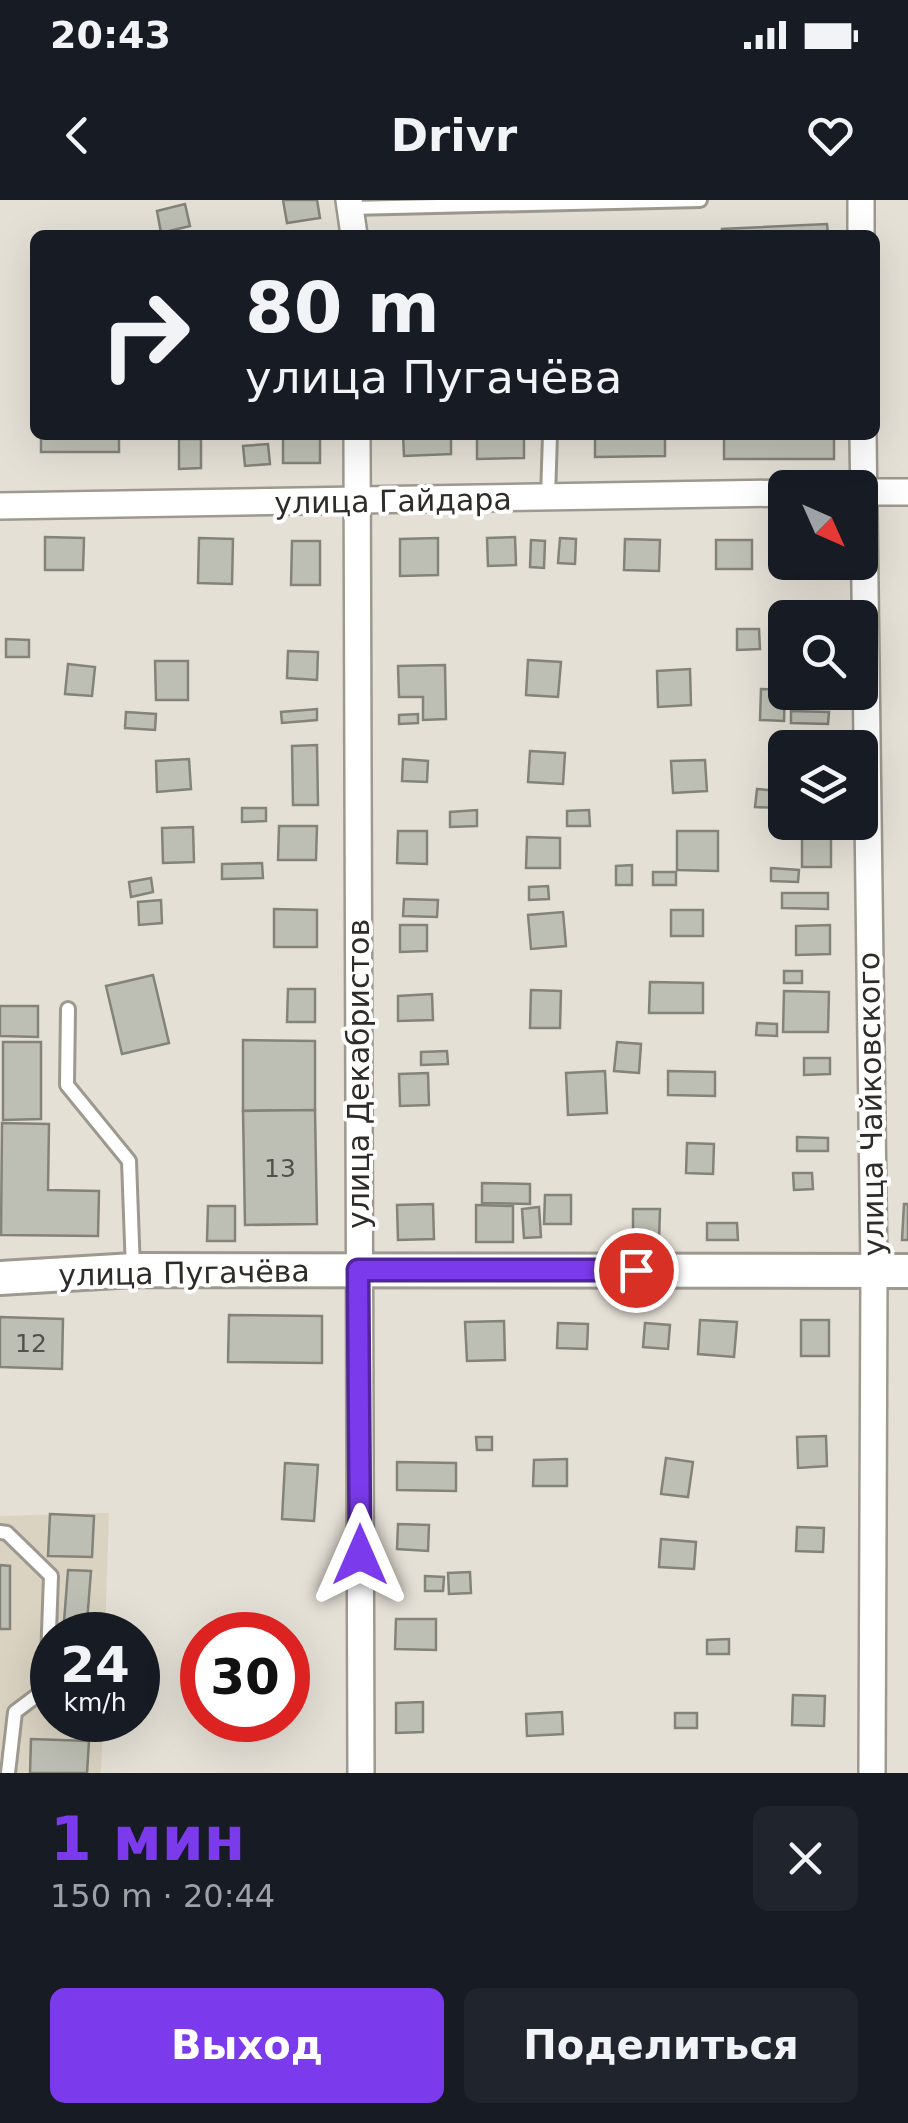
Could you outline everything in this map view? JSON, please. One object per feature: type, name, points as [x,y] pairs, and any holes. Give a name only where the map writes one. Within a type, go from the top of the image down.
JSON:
[{"type":"street","points":[[861,200],[862,230]]},
{"type":"street","points":[[350,204],[353,230]]},
{"type":"street","name":"улица Декабристов","points":[[357,440],[361,1773]]},
{"type":"street","name":"улица Чайковского","points":[[862,440],[862,470]]},
{"type":"street","points":[[878,492],[908,492]]},
{"type":"street","name":"улица Гайдара","points":[[0,506],[768,493]]},
{"type":"street","name":"улица Чайковского","points":[[863,580],[874,1271],[872,1773]]},
{"type":"street","name":"улица Пугачёва","points":[[0,1278],[134,1270],[908,1270]]},
{"type":"lane","points":[[350,204],[700,200]]},
{"type":"lane","points":[[548,498],[550,440]]},
{"type":"lane","points":[[68,1009],[67,1085],[129,1161],[134,1270]]},
{"type":"lane","points":[[0,1532],[7,1532],[51,1576],[48,1688],[7,1712],[8,1773]]},
{"type":"shaded area","points":[[109,1513],[106,1612],[30,1612],[30,1742],[102,1742],[101,1773],[0,1773],[0,1516]]},
{"type":"building","points":[[283,200],[317,200],[320,218],[287,223]]},
{"type":"building","points":[[185,204],[190,226],[160,230],[157,211]]},
{"type":"building","points":[[827,224],[828,230],[722,230]]},
{"type":"building","points":[[41,440],[119,440],[119,452],[41,452]]},
{"type":"building","points":[[179,440],[201,440],[201,468],[179,469]]},
{"type":"building","points":[[283,440],[320,440],[320,463],[283,463]]},
{"type":"building","points":[[403,440],[451,440],[451,454],[404,456]]},
{"type":"building","points":[[477,440],[524,440],[524,458],[477,459]]},
{"type":"building","points":[[595,440],[665,440],[665,456],[595,457]]},
{"type":"building","points":[[724,440],[834,440],[834,459],[724,459]]},
{"type":"building","points":[[268,444],[270,464],[245,466],[243,446]]},
{"type":"building","points":[[45,537],[84,538],[83,570],[45,570]]},
{"type":"building","points":[[515,537],[516,565],[488,566],[487,538]]},
{"type":"building","points":[[199,538],[233,539],[232,584],[198,583]]},
{"type":"building","points":[[438,538],[438,575],[400,576],[400,539]]},
{"type":"building","points":[[560,538],[576,539],[575,564],[558,563]]},
{"type":"building","points":[[625,539],[660,540],[659,571],[624,570]]},
{"type":"building","points":[[531,540],[545,541],[544,568],[530,567]]},
{"type":"building","points":[[716,540],[752,540],[752,569],[716,569]]},
{"type":"building","points":[[292,541],[320,541],[320,585],[291,585]]},
{"type":"building","points":[[737,629],[759,629],[760,649],[737,650]]},
{"type":"building","points":[[6,639],[29,640],[29,657],[6,657]]},
{"type":"building","points":[[288,651],[318,652],[317,680],[287,678]]},
{"type":"building","points":[[528,660],[561,662],[558,697],[526,695]]},
{"type":"building","points":[[155,661],[188,661],[188,700],[156,700]]},
{"type":"building","points":[[68,664],[95,667],[92,696],[65,694]]},
{"type":"building","points":[[445,665],[446,719],[423,720],[423,697],[399,697],[398,666]]},
{"type":"building","points":[[690,669],[691,705],[658,707],[657,671]]},
{"type":"building","points":[[761,689],[768,689],[768,710],[784,710],[784,721],[760,720]]},
{"type":"building","points":[[317,709],[317,720],[282,723],[281,712]]},
{"type":"building","points":[[791,711],[829,712],[828,724],[791,723]]},
{"type":"building","points":[[126,712],[156,714],[155,730],[125,728]]},
{"type":"building","points":[[418,714],[418,723],[399,724],[399,715]]},
{"type":"building","points":[[317,745],[318,805],[293,805],[292,746]]},
{"type":"building","points":[[530,751],[565,753],[563,784],[528,782]]},
{"type":"building","points":[[189,759],[191,789],[157,792],[156,761]]},
{"type":"building","points":[[403,759],[428,761],[427,782],[402,781]]},
{"type":"building","points":[[705,760],[707,791],[673,793],[671,761]]},
{"type":"building","points":[[757,789],[768,790],[768,808],[755,807]]},
{"type":"building","points":[[242,808],[266,808],[266,821],[242,822]]},
{"type":"building","points":[[477,810],[477,826],[450,827],[450,812]]},
{"type":"building","points":[[589,810],[590,826],[567,826],[567,811]]},
{"type":"building","points":[[279,826],[317,826],[316,860],[278,860]]},
{"type":"building","points":[[193,827],[194,862],[163,863],[162,828]]},
{"type":"building","points":[[398,831],[427,831],[427,864],[397,863]]},
{"type":"building","points":[[677,831],[718,831],[718,871],[677,870]]},
{"type":"building","points":[[527,837],[560,838],[560,868],[526,868]]},
{"type":"building","points":[[802,840],[831,840],[831,867],[802,867]]},
{"type":"building","points":[[262,863],[263,878],[222,879],[222,864]]},
{"type":"building","points":[[632,865],[632,885],[616,885],[616,866]]},
{"type":"building","points":[[771,868],[799,870],[798,882],[771,881]]},
{"type":"building","points":[[653,872],[676,872],[676,885],[653,885]]},
{"type":"building","points":[[151,878],[153,892],[131,897],[129,882]]},
{"type":"building","points":[[548,886],[549,899],[529,900],[529,887]]},
{"type":"building","points":[[782,893],[828,893],[828,909],[782,908]]},
{"type":"building","points":[[404,899],[438,900],[437,917],[403,916]]},
{"type":"building","points":[[161,900],[162,923],[139,925],[138,902]]},
{"type":"building","points":[[274,909],[317,910],[317,947],[274,947]]},
{"type":"building","points":[[671,910],[703,910],[703,936],[671,936]]},
{"type":"building","points":[[563,912],[566,946],[531,949],[528,915]]},
{"type":"building","points":[[400,925],[427,925],[427,951],[400,952]]},
{"type":"building","points":[[830,925],[830,954],[796,955],[796,926]]},
{"type":"building","points":[[784,971],[802,971],[802,983],[784,983]]},
{"type":"building","points":[[153,975],[169,1043],[122,1054],[106,986]]},
{"type":"building","points":[[650,982],[703,983],[703,1013],[649,1013]]},
{"type":"building","points":[[288,989],[315,989],[315,1022],[287,1022]]},
{"type":"building","points":[[531,990],[561,991],[560,1028],[530,1028]]},
{"type":"building","points":[[784,991],[829,992],[828,1032],[783,1032]]},
{"type":"building","points":[[432,994],[433,1020],[398,1021],[398,996]]},
{"type":"building","points":[[0,1006],[38,1006],[38,1037],[0,1036]]},
{"type":"building","points":[[757,1023],[777,1024],[777,1036],[756,1035]]},
{"type":"building","points":[[243,1040],[315,1041],[315,1110],[243,1111]]},
{"type":"building","points":[[3,1042],[41,1042],[41,1119],[3,1120]]},
{"type":"building","points":[[617,1042],[641,1044],[639,1073],[614,1071]]},
{"type":"building","points":[[447,1051],[448,1064],[421,1065],[421,1052]]},
{"type":"building","points":[[804,1058],[830,1058],[830,1074],[804,1075]]},
{"type":"building","points":[[605,1071],[607,1113],[568,1115],[566,1073]]},
{"type":"building","points":[[668,1071],[715,1072],[715,1096],[668,1095]]},
{"type":"building","points":[[428,1073],[429,1105],[400,1106],[399,1074]]},
{"type":"building","points":[[315,1110],[317,1224],[245,1225],[243,1111]]},
{"type":"building","points":[[2,1123],[49,1124],[48,1190],[99,1191],[98,1236],[1,1235]]},
{"type":"building","points":[[797,1137],[828,1138],[828,1151],[797,1151]]},
{"type":"building","points":[[687,1143],[714,1144],[713,1174],[686,1173]]},
{"type":"building","points":[[793,1173],[812,1173],[813,1189],[794,1190]]},
{"type":"building","points":[[482,1183],[530,1184],[530,1204],[482,1203]]},
{"type":"building","points":[[545,1195],[571,1195],[571,1224],[544,1224]]},
{"type":"building","points":[[433,1204],[434,1239],[398,1240],[397,1205]]},
{"type":"building","points":[[904,1204],[908,1204],[908,1240],[902,1240]]},
{"type":"building","points":[[476,1205],[513,1206],[513,1242],[476,1242]]},
{"type":"building","points":[[208,1206],[235,1206],[235,1241],[207,1241]]},
{"type":"building","points":[[539,1207],[541,1237],[524,1238],[522,1209]]},
{"type":"building","points":[[633,1209],[660,1209],[659,1241],[633,1241]]},
{"type":"building","points":[[707,1223],[737,1223],[738,1240],[707,1240]]},
{"type":"building","points":[[229,1315],[322,1316],[322,1363],[228,1362]]},
{"type":"building","points":[[0,1317],[63,1319],[62,1369],[0,1367]]},
{"type":"building","points":[[700,1320],[737,1322],[734,1357],[698,1354]]},
{"type":"building","points":[[801,1320],[829,1320],[829,1356],[801,1356]]},
{"type":"building","points":[[504,1321],[505,1360],[467,1361],[465,1322]]},
{"type":"building","points":[[558,1323],[588,1324],[587,1349],[557,1348]]},
{"type":"building","points":[[645,1323],[670,1325],[668,1349],[643,1347]]},
{"type":"building","points":[[826,1436],[827,1466],[798,1468],[797,1437]]},
{"type":"building","points":[[476,1437],[492,1437],[492,1450],[477,1450]]},
{"type":"building","points":[[666,1458],[693,1462],[688,1497],[661,1494]]},
{"type":"building","points":[[567,1459],[567,1486],[533,1486],[534,1460]]},
{"type":"building","points":[[397,1462],[456,1463],[456,1491],[397,1490]]},
{"type":"building","points":[[285,1463],[318,1465],[314,1521],[282,1519]]},
{"type":"building","points":[[50,1514],[94,1516],[92,1557],[48,1556]]},
{"type":"building","points":[[398,1524],[429,1525],[428,1551],[397,1549]]},
{"type":"building","points":[[797,1527],[824,1528],[823,1552],[796,1551]]},
{"type":"building","points":[[661,1539],[696,1542],[694,1569],[659,1567]]},
{"type":"building","points":[[0,1565],[10,1566],[10,1629],[0,1629]]},
{"type":"building","points":[[68,1570],[91,1571],[88,1612],[65,1612]]},
{"type":"building","points":[[470,1572],[471,1593],[449,1594],[448,1573]]},
{"type":"building","points":[[425,1576],[444,1577],[443,1591],[425,1591]]},
{"type":"building","points":[[396,1619],[436,1619],[436,1650],[395,1649]]},
{"type":"building","points":[[729,1639],[729,1654],[707,1654],[707,1640]]},
{"type":"building","points":[[793,1695],[825,1696],[824,1726],[792,1725]]},
{"type":"building","points":[[423,1702],[423,1732],[396,1733],[396,1703]]},
{"type":"building","points":[[562,1712],[563,1734],[527,1736],[526,1714]]},
{"type":"building","points":[[675,1713],[697,1713],[697,1728],[675,1728]]},
{"type":"building","points":[[31,1742],[89,1742],[87,1773],[30,1773]]},
{"type":"route","points":[[360,1555],[358,1270],[636,1270]]}]
